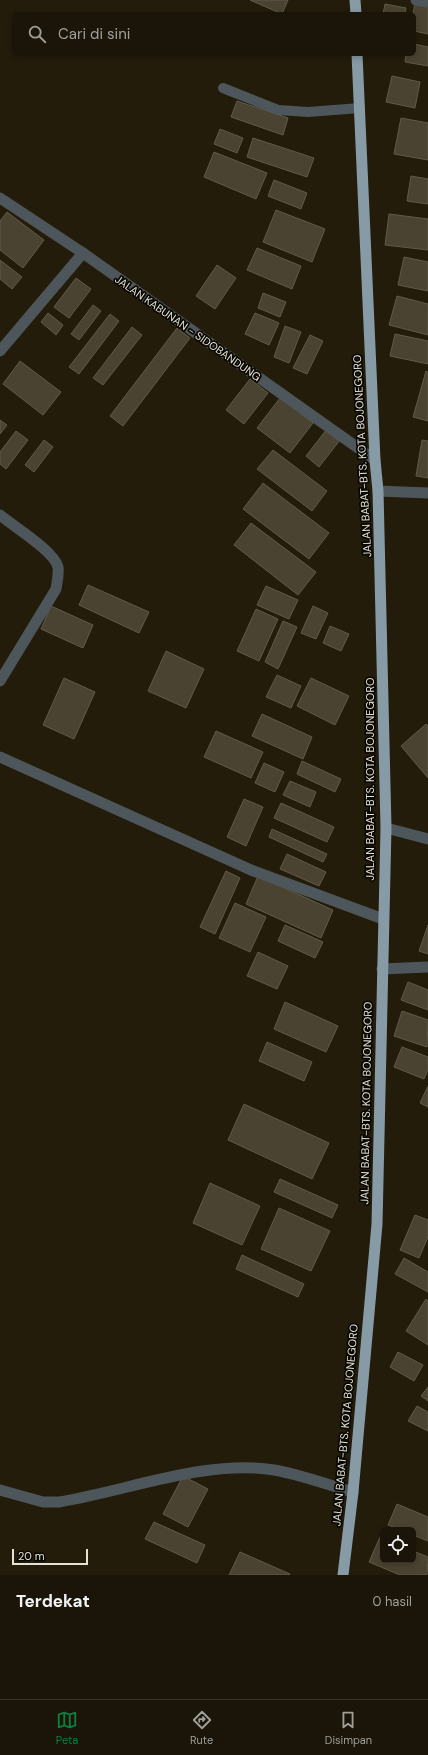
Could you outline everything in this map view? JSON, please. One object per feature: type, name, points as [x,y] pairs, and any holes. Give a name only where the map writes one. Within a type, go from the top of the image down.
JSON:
[{"type":"highway","points":[[355,0],[356,12]]},
{"type":"highway","name":"JALAN BABAT-BTS. KOTA BOJONEGORO","points":[[343,1575],[353,1492],[377,1224],[386,828],[378,491],[375,460],[357,56]]},
{"type":"street","points":[[416,0],[428,2]]},
{"type":"street","name":"JALAN KABUNAN - SIDOBANDUNG","points":[[0,198],[82,253],[375,460]]},
{"type":"street","points":[[0,351],[82,253]]},
{"type":"street","points":[[378,491],[428,494]]},
{"type":"street","points":[[0,515],[51,555],[58,566],[58,578],[56,589],[0,681]]},
{"type":"street","points":[[0,757],[251,870],[383,920]]},
{"type":"street","points":[[386,828],[428,839]]},
{"type":"street","points":[[382,969],[428,967]]},
{"type":"street","points":[[0,1490],[43,1502],[59,1502],[182,1475],[238,1468],[274,1470],[353,1492]]},
{"type":"lane","points":[[223,88],[278,110],[308,112],[360,108]]},
{"type":"building","points":[[250,0],[288,0],[283,12],[277,12]]},
{"type":"building","points":[[415,2],[428,5],[428,34],[416,31],[416,12],[413,12]]},
{"type":"building","points":[[385,4],[406,8],[405,12],[383,12]]},
{"type":"building","points":[[416,44],[428,47],[428,66],[405,62],[406,56],[416,56]]},
{"type":"building","points":[[392,76],[420,82],[415,108],[386,102]]},
{"type":"building","points":[[237,101],[288,118],[283,135],[231,117]]},
{"type":"building","points":[[401,118],[428,123],[428,160],[394,154]]},
{"type":"building","points":[[220,129],[243,138],[237,153],[214,144]]},
{"type":"building","points":[[253,138],[314,158],[307,177],[247,157]]},
{"type":"building","points":[[214,152],[267,173],[256,199],[204,177]]},
{"type":"building","points":[[411,176],[428,179],[428,204],[407,201]]},
{"type":"building","points":[[274,180],[307,193],[301,209],[268,196]]},
{"type":"building","points":[[276,210],[325,229],[312,262],[263,242]]},
{"type":"building","points":[[7,212],[44,240],[23,268],[0,250],[0,221]]},
{"type":"building","points":[[389,214],[428,219],[428,250],[385,245]]},
{"type":"building","points":[[257,248],[301,266],[292,289],[247,270]]},
{"type":"building","points":[[404,257],[428,262],[428,291],[398,285]]},
{"type":"building","points":[[0,260],[22,277],[12,289],[0,279]]},
{"type":"building","points":[[217,265],[236,278],[215,309],[196,296]]},
{"type":"building","points":[[76,278],[91,289],[69,318],[54,307]]},
{"type":"building","points":[[263,293],[286,302],[280,317],[258,308]]},
{"type":"building","points":[[397,296],[428,304],[428,335],[389,325]]},
{"type":"building","points":[[93,305],[101,311],[79,340],[71,334]]},
{"type":"building","points":[[48,313],[63,325],[56,335],[41,322]]},
{"type":"building","points":[[255,313],[279,323],[269,345],[245,334]]},
{"type":"building","points":[[110,314],[119,321],[79,374],[69,367]]},
{"type":"building","points":[[285,326],[301,332],[289,363],[274,357]]},
{"type":"building","points":[[132,327],[142,335],[103,385],[93,378]]},
{"type":"building","points":[[177,328],[190,338],[123,426],[110,416]]},
{"type":"building","points":[[395,334],[428,341],[428,364],[390,356]]},
{"type":"building","points":[[310,335],[323,341],[307,374],[293,368]]},
{"type":"building","points":[[20,361],[61,392],[43,415],[3,384]]},
{"type":"building","points":[[426,371],[428,372],[428,421],[413,417]]},
{"type":"building","points":[[250,379],[268,393],[244,424],[226,410]]},
{"type":"building","points":[[280,398],[313,423],[290,453],[257,428]]},
{"type":"building","points":[[0,420],[7,425],[0,434]]},
{"type":"building","points":[[327,429],[340,440],[319,467],[306,456]]},
{"type":"building","points":[[16,431],[28,440],[6,469],[0,464],[0,452]]},
{"type":"building","points":[[44,440],[53,447],[34,472],[25,465]]},
{"type":"building","points":[[422,440],[428,441],[428,478],[416,476]]},
{"type":"building","points":[[273,450],[327,491],[312,511],[257,469]]},
{"type":"building","points":[[263,483],[329,533],[309,559],[243,509]]},
{"type":"building","points":[[251,523],[316,572],[298,595],[234,545]]},
{"type":"building","points":[[88,585],[149,612],[139,633],[79,605]]},
{"type":"building","points":[[266,586],[298,600],[289,619],[257,605]]},
{"type":"building","points":[[51,606],[93,625],[83,648],[41,629]]},
{"type":"building","points":[[313,606],[328,613],[316,639],[301,633]]},
{"type":"building","points":[[256,609],[278,619],[259,661],[237,651]]},
{"type":"building","points":[[283,621],[297,627],[278,669],[265,662]]},
{"type":"building","points":[[330,626],[349,634],[341,651],[323,643]]},
{"type":"building","points":[[166,651],[204,669],[186,708],[148,691]]},
{"type":"building","points":[[277,675],[301,686],[291,708],[266,697]]},
{"type":"building","points":[[64,678],[95,692],[74,739],[43,725]]},
{"type":"building","points":[[311,678],[349,696],[335,725],[297,706]]},
{"type":"building","points":[[262,714],[312,737],[303,759],[252,736]]},
{"type":"building","points":[[426,724],[428,726],[428,778],[401,746]]},
{"type":"building","points":[[216,731],[263,752],[251,778],[204,757]]},
{"type":"building","points":[[302,761],[341,779],[335,792],[297,774]]},
{"type":"building","points":[[264,763],[284,772],[275,792],[255,783]]},
{"type":"building","points":[[290,781],[316,792],[310,807],[283,795]]},
{"type":"building","points":[[244,799],[263,807],[246,846],[227,837]]},
{"type":"building","points":[[281,803],[334,827],[327,842],[274,818]]},
{"type":"building","points":[[272,829],[327,854],[323,862],[269,837]]},
{"type":"building","points":[[287,854],[326,872],[319,886],[280,869]]},
{"type":"building","points":[[226,871],[240,878],[215,934],[200,927]]},
{"type":"building","points":[[258,876],[333,910],[321,938],[246,904]]},
{"type":"building","points":[[235,903],[266,917],[250,952],[219,938]]},
{"type":"building","points":[[285,925],[323,942],[315,958],[278,941]]},
{"type":"building","points":[[428,925],[428,954],[419,951]]},
{"type":"building","points":[[258,952],[288,966],[277,989],[247,976]]},
{"type":"building","points":[[408,982],[428,990],[428,1010],[401,1000]]},
{"type":"building","points":[[285,1002],[338,1026],[326,1052],[274,1029]]},
{"type":"building","points":[[402,1011],[428,1020],[427,1047],[394,1036]]},
{"type":"building","points":[[267,1042],[312,1062],[304,1081],[259,1061]]},
{"type":"building","points":[[402,1047],[428,1057],[428,1070],[424,1079],[394,1067]]},
{"type":"building","points":[[428,1086],[428,1107],[420,1103]]},
{"type":"building","points":[[244,1104],[329,1143],[312,1179],[228,1140]]},
{"type":"building","points":[[280,1179],[338,1205],[332,1218],[274,1192]]},
{"type":"building","points":[[210,1183],[260,1206],[242,1245],[193,1223]]},
{"type":"building","points":[[279,1208],[330,1231],[311,1271],[261,1249]]},
{"type":"building","points":[[415,1215],[428,1220],[428,1237],[419,1258],[400,1250]]},
{"type":"building","points":[[242,1255],[304,1284],[298,1297],[236,1269]]},
{"type":"building","points":[[404,1258],[428,1272],[428,1292],[395,1274]]},
{"type":"building","points":[[426,1299],[428,1301],[428,1345],[406,1331]]},
{"type":"building","points":[[398,1352],[423,1365],[414,1381],[390,1367]]},
{"type":"building","points":[[428,1387],[428,1401],[421,1396]]},
{"type":"building","points":[[417,1406],[428,1412],[428,1431],[408,1421]]},
{"type":"building","points":[[183,1476],[208,1489],[188,1527],[163,1514]]},
{"type":"building","points":[[397,1504],[428,1517],[428,1541],[416,1536],[416,1527],[393,1527],[388,1525]]},
{"type":"building","points":[[154,1522],[205,1545],[197,1563],[145,1539]]},
{"type":"building","points":[[380,1537],[380,1563],[416,1563],[416,1552],[428,1557],[427,1575],[400,1575],[369,1562]]},
{"type":"building","points":[[240,1552],[290,1574],[229,1575]]}]
